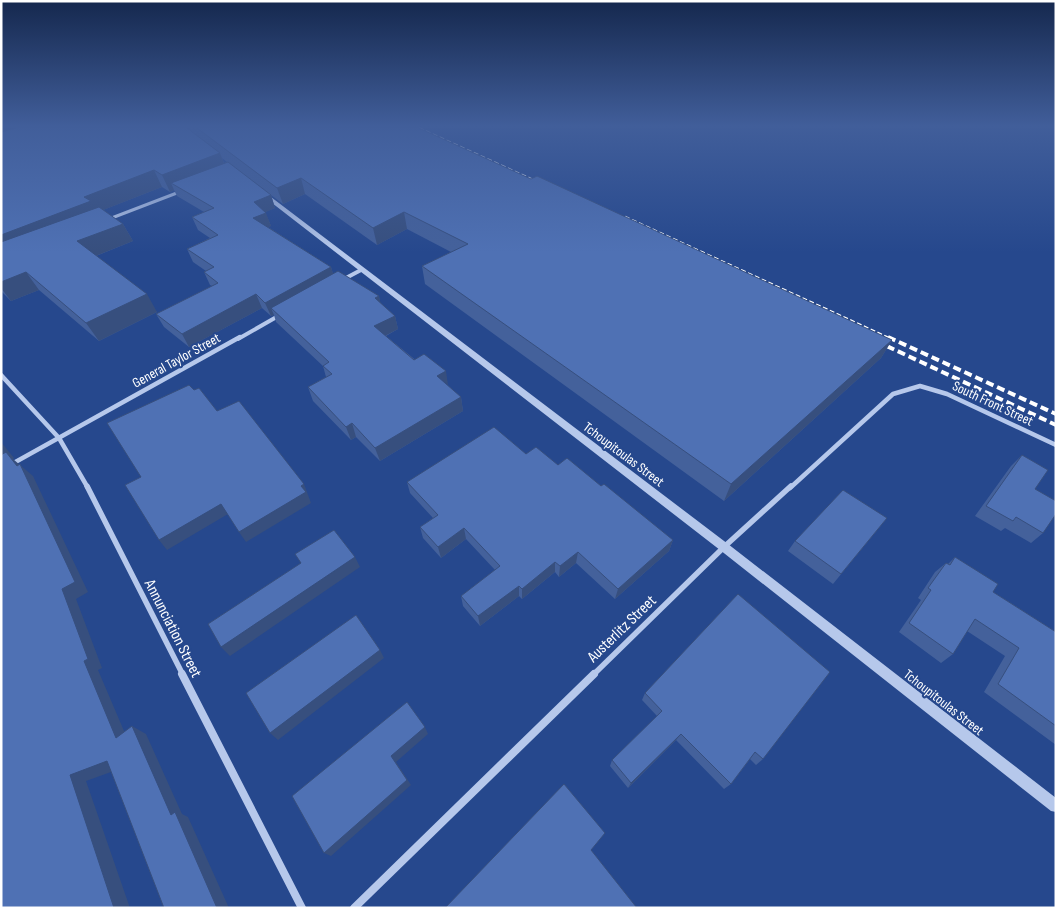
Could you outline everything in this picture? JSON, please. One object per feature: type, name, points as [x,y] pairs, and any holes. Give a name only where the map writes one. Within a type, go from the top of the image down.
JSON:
[{"type":"street","name":"Tchoupitoulas Street","points":[[257,188],[361,270],[724,547],[1056,806]]},
{"type":"street","points":[[103,222],[187,189]]},
{"type":"street","points":[[342,281],[361,270]]},
{"type":"street","name":"General Taylor Street","points":[[1,470],[282,314]]},
{"type":"street","name":"Annunciation Street","points":[[1,375],[59,438],[78,469],[302,908]]},
{"type":"street","name":"Austerlitz Street","points":[[354,908],[724,547],[893,394],[920,386]]},
{"type":"street","name":"South Front Street","points":[[920,386],[947,394],[1056,445]]},
{"type":"building","points":[[1,167],[182,167],[162,175],[154,170],[84,197],[91,201],[1,235]]},
{"type":"building","points":[[213,167],[235,167],[271,195],[254,202],[266,213],[253,218],[331,267],[265,303],[256,294],[182,334],[156,314],[218,283],[204,272],[214,267],[187,249],[218,235],[192,217],[214,208],[171,183]]},
{"type":"building","points":[[250,167],[505,167],[531,179],[537,176],[892,340],[731,484],[422,266],[468,244],[404,212],[373,228],[301,178],[277,188]]},
{"type":"building","points":[[99,207],[123,224],[77,241],[147,294],[86,323],[26,272],[1,282],[1,242]]},
{"type":"building","points":[[338,271],[379,296],[375,298],[395,316],[374,326],[414,360],[424,354],[446,371],[437,376],[461,397],[375,448],[352,423],[346,427],[308,387],[332,374],[323,366],[329,362],[271,308]]},
{"type":"building","points":[[189,385],[194,390],[199,388],[217,411],[239,401],[304,484],[301,486],[306,492],[239,532],[221,504],[159,540],[125,485],[141,477],[107,423]]},
{"type":"building","points":[[494,427],[526,454],[536,447],[558,465],[567,458],[601,486],[604,484],[673,540],[618,589],[578,552],[560,566],[555,562],[522,589],[519,586],[478,616],[461,596],[500,566],[464,528],[438,547],[420,527],[438,515],[407,482]]},
{"type":"building","points":[[6,452],[17,466],[20,464],[75,582],[62,589],[88,659],[84,661],[116,738],[132,726],[171,815],[175,812],[217,908],[164,908],[107,761],[70,775],[114,908],[1,908],[1,455]]},
{"type":"building","points":[[1022,455],[1048,470],[1035,489],[1056,501],[1056,514],[1043,533],[1016,517],[1013,521],[986,506]]},
{"type":"building","points":[[843,490],[887,518],[841,574],[795,541]]},
{"type":"building","points":[[334,530],[355,557],[221,647],[208,624],[301,563],[295,554]]},
{"type":"building","points":[[955,557],[998,584],[993,592],[1056,632],[1056,726],[998,684],[1019,648],[975,619],[953,654],[909,623],[931,590],[928,588],[946,563],[950,565]]},
{"type":"building","points":[[738,594],[830,672],[763,759],[755,752],[731,784],[681,734],[631,783],[612,760],[662,711],[645,693]]},
{"type":"building","points":[[356,615],[380,650],[270,733],[246,693]]},
{"type":"building","points":[[407,702],[425,727],[391,756],[407,780],[324,853],[292,796]]},
{"type":"building","points":[[564,784],[605,833],[591,850],[637,908],[445,908]]},
{"type":"railway","points":[[505,167],[544,185]]},
{"type":"railway","points":[[625,217],[891,339]]},
{"type":"railway","points":[[888,337],[1056,414]]},
{"type":"railway","points":[[876,341],[1056,425]]}]
